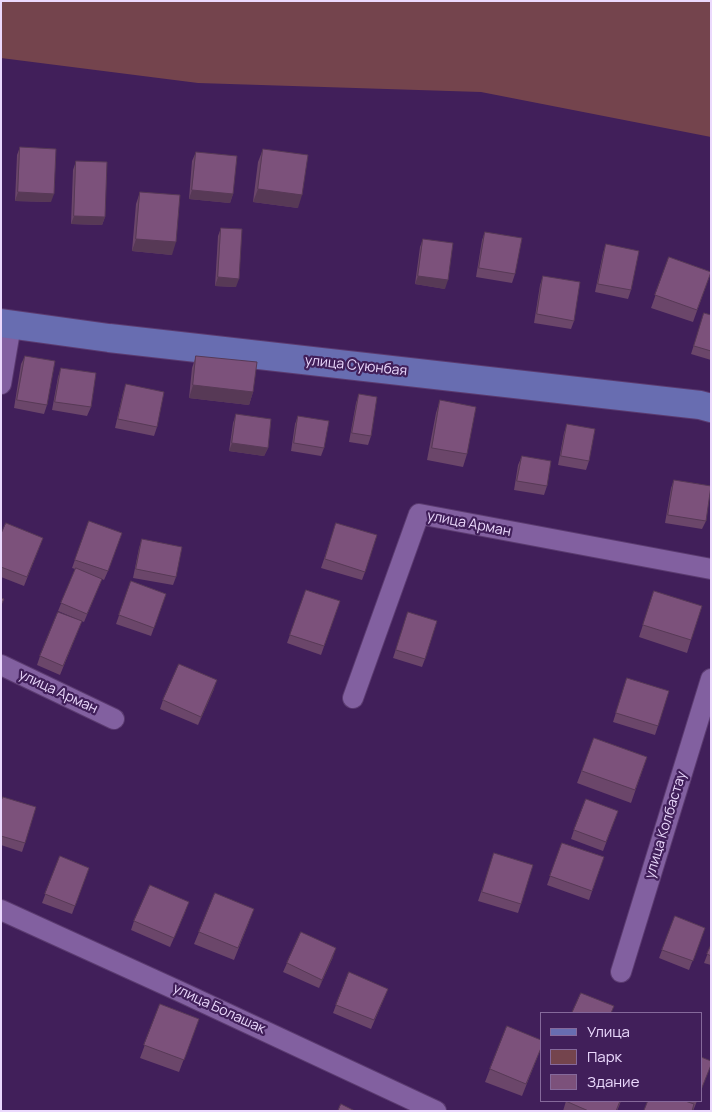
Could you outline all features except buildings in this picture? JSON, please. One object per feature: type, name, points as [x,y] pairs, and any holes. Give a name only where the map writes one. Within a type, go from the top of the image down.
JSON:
[{"type":"main road","name":"улица Суюнбая","points":[[6,324],[109,338],[700,405],[711,408]]},
{"type":"street","points":[[1,384],[6,324]]},
{"type":"street","name":"улица Арман","points":[[353,698],[419,514],[711,569]]},
{"type":"street","name":"улица Арман","points":[[1,665],[114,719]]},
{"type":"street","name":"улица Колбастау","points":[[621,972],[711,679]]},
{"type":"street","name":"улица Болашак","points":[[1,910],[436,1111]]},
{"type":"green space","points":[[1,1],[711,1],[711,137],[481,92],[198,83],[1,58]]}]
